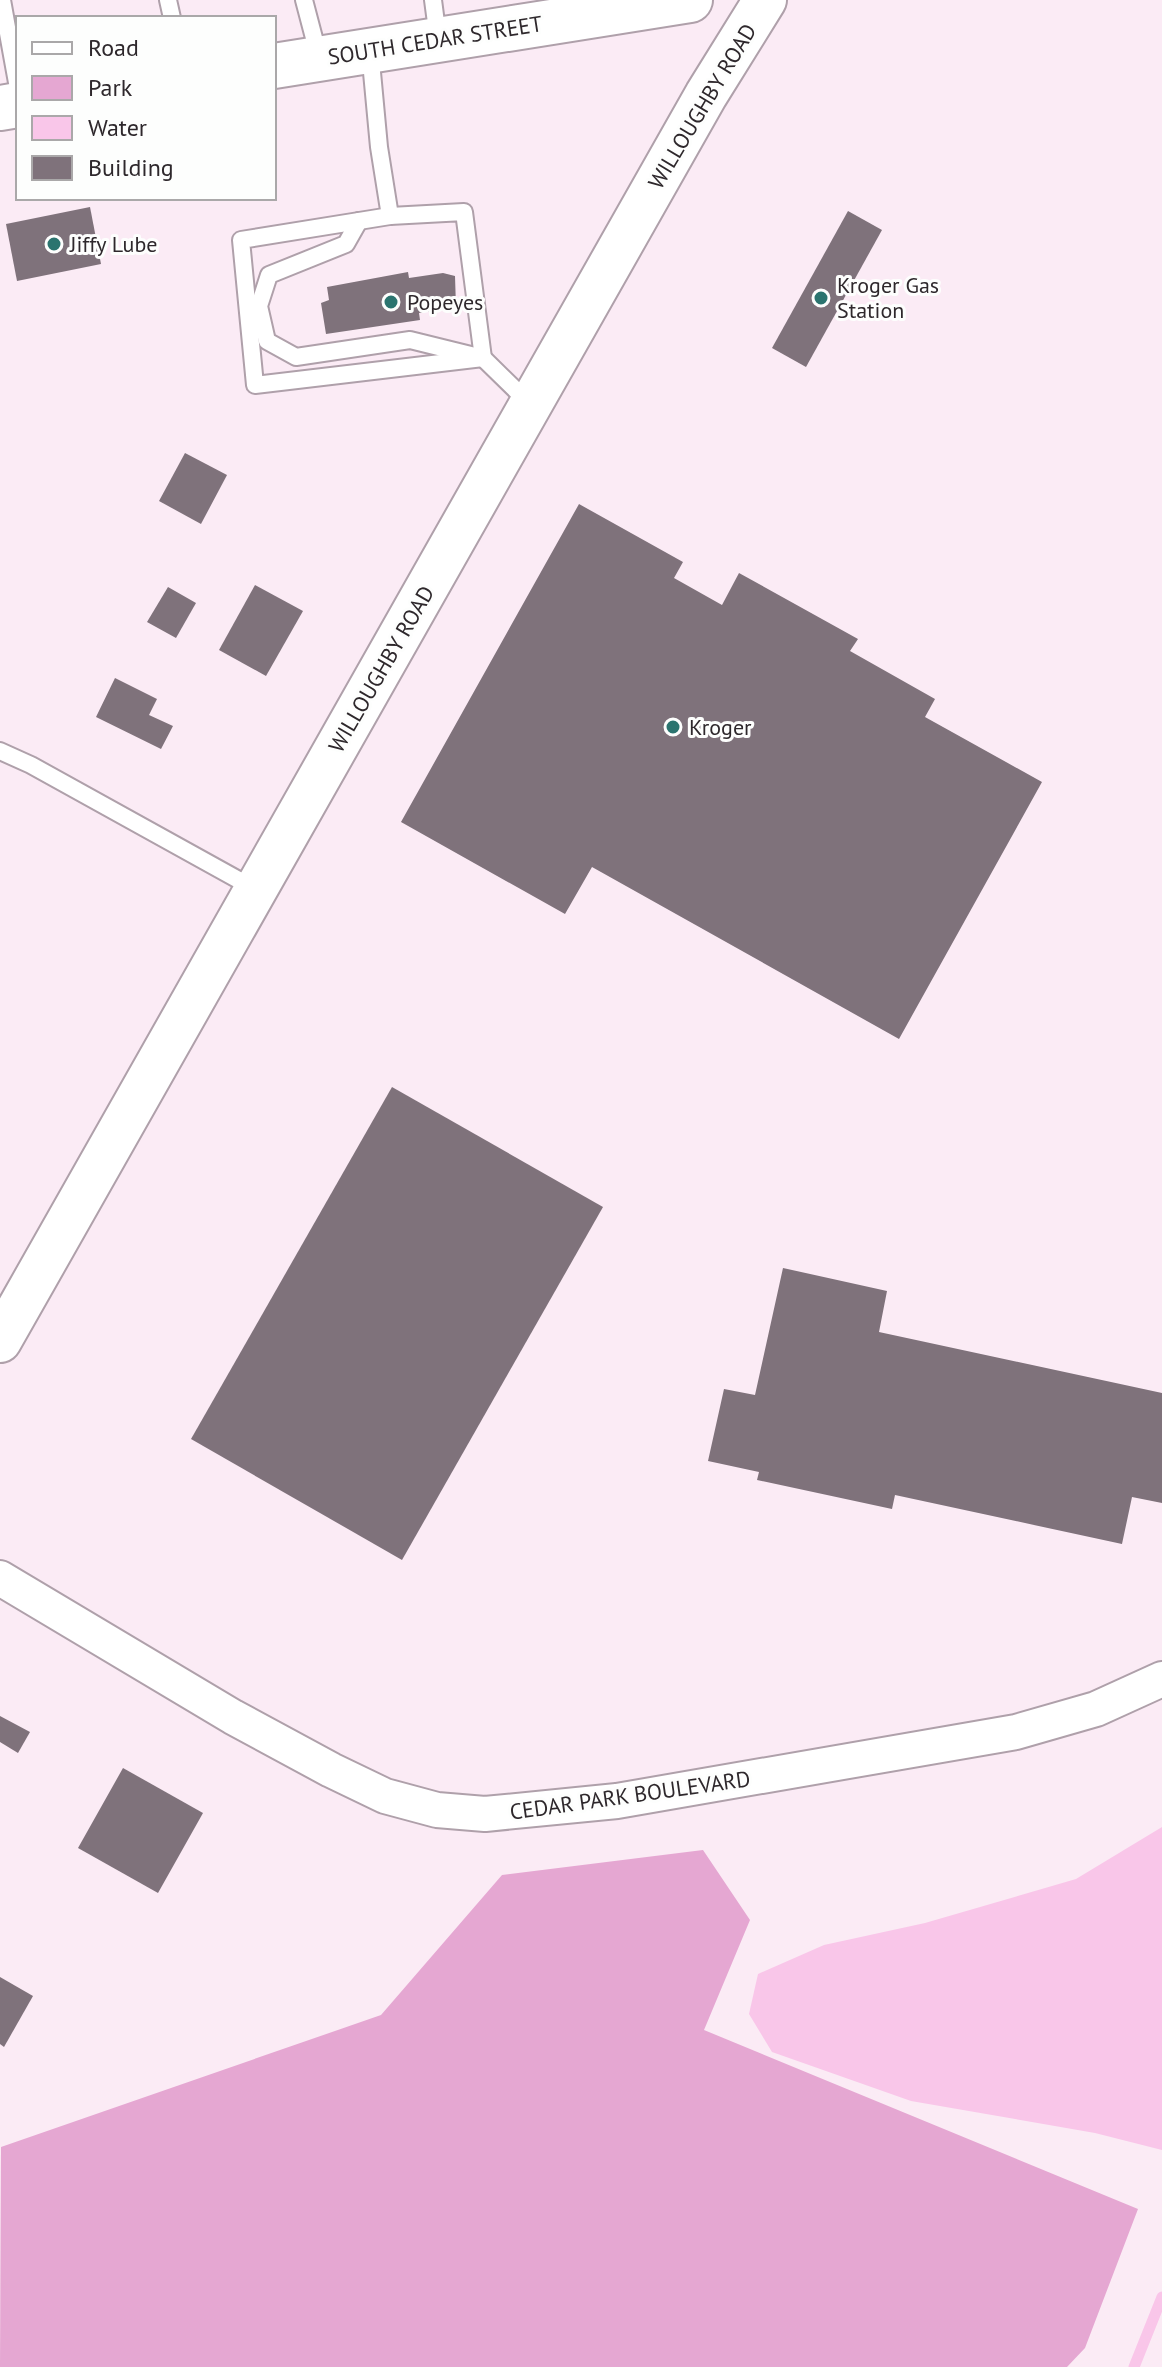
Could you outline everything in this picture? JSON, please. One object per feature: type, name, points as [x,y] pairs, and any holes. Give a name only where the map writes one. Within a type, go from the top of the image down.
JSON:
[{"type":"main road","name":"SOUTH CEDAR STREET","points":[[276,66],[370,50],[436,20],[690,0]]},
{"type":"street","name":"WILLOUGHBY ROAD","points":[[0,1341],[706,95],[765,0]]},
{"type":"street","name":"CEDAR PARK BOULEVARD","points":[[0,1578],[233,1717],[331,1770],[385,1796],[453,1812],[485,1814],[617,1801],[1016,1732],[1096,1709],[1162,1679]]},
{"type":"lane","points":[[2,0],[16,77]]},
{"type":"lane","points":[[304,0],[320,58]]},
{"type":"lane","points":[[370,50],[379,147],[390,216]]},
{"type":"lane","points":[[464,212],[483,358],[255,385],[241,240],[390,216],[464,212]]},
{"type":"lane","points":[[359,221],[346,244],[269,275],[259,306],[267,341],[296,357],[410,340],[483,358],[530,405]]},
{"type":"lane","points":[[0,751],[256,889]]},
{"type":"green space","points":[[703,1850],[750,1920],[704,2030],[1138,2209],[1085,2348],[1067,2367],[0,2367],[1,2147],[381,2015],[502,1875]]},
{"type":"water","points":[[1162,1827],[1162,2150],[1095,2133],[911,2101],[772,2052],[749,2014],[758,1974],[824,1945],[925,1923],[1076,1879]]},
{"type":"building","name":"Jiffy Lube","points":[[90,207],[101,264],[17,281],[6,224]]},
{"type":"building","points":[[848,211],[882,230],[806,367],[772,348]]},
{"type":"building","name":"Popeyes","points":[[408,272],[409,278],[443,273],[455,276],[456,307],[419,313],[420,320],[326,334],[321,303],[329,300],[327,287]]},
{"type":"building","points":[[185,453],[227,475],[201,524],[159,501]]},
{"type":"building","points":[[579,504],[683,562],[674,578],[722,605],[739,573],[858,639],[850,651],[935,699],[925,717],[1042,782],[899,1039],[592,867],[565,914],[401,822]]},
{"type":"building","points":[[255,585],[303,611],[266,676],[219,650]]},
{"type":"building","points":[[168,587],[196,603],[176,638],[147,622]]},
{"type":"building","points":[[115,678],[157,699],[149,715],[173,726],[161,749],[96,717]]},
{"type":"building","points":[[392,1087],[603,1207],[402,1560],[191,1439]]},
{"type":"building","points":[[783,1268],[887,1291],[879,1332],[1162,1393],[1162,1503],[1132,1497],[1122,1544],[895,1495],[892,1509],[757,1480],[759,1472],[708,1461],[724,1389],[755,1395]]},
{"type":"building","points":[[0,1716],[30,1732],[18,1753],[0,1742]]},
{"type":"building","points":[[123,1768],[203,1813],[158,1893],[78,1848]]},
{"type":"building","points":[[0,1977],[33,1996],[4,2047],[0,2044]]},
{"type":"waterway","points":[[1134,2367],[1162,2297]]},
{"type":"place","name":"Jiffy Lube","points":[[54,244]]},
{"type":"place","name":"Kroger Gas Station","points":[[821,298]]},
{"type":"place","name":"Popeyes","points":[[391,302]]},
{"type":"place","name":"Kroger","points":[[673,727]]}]
